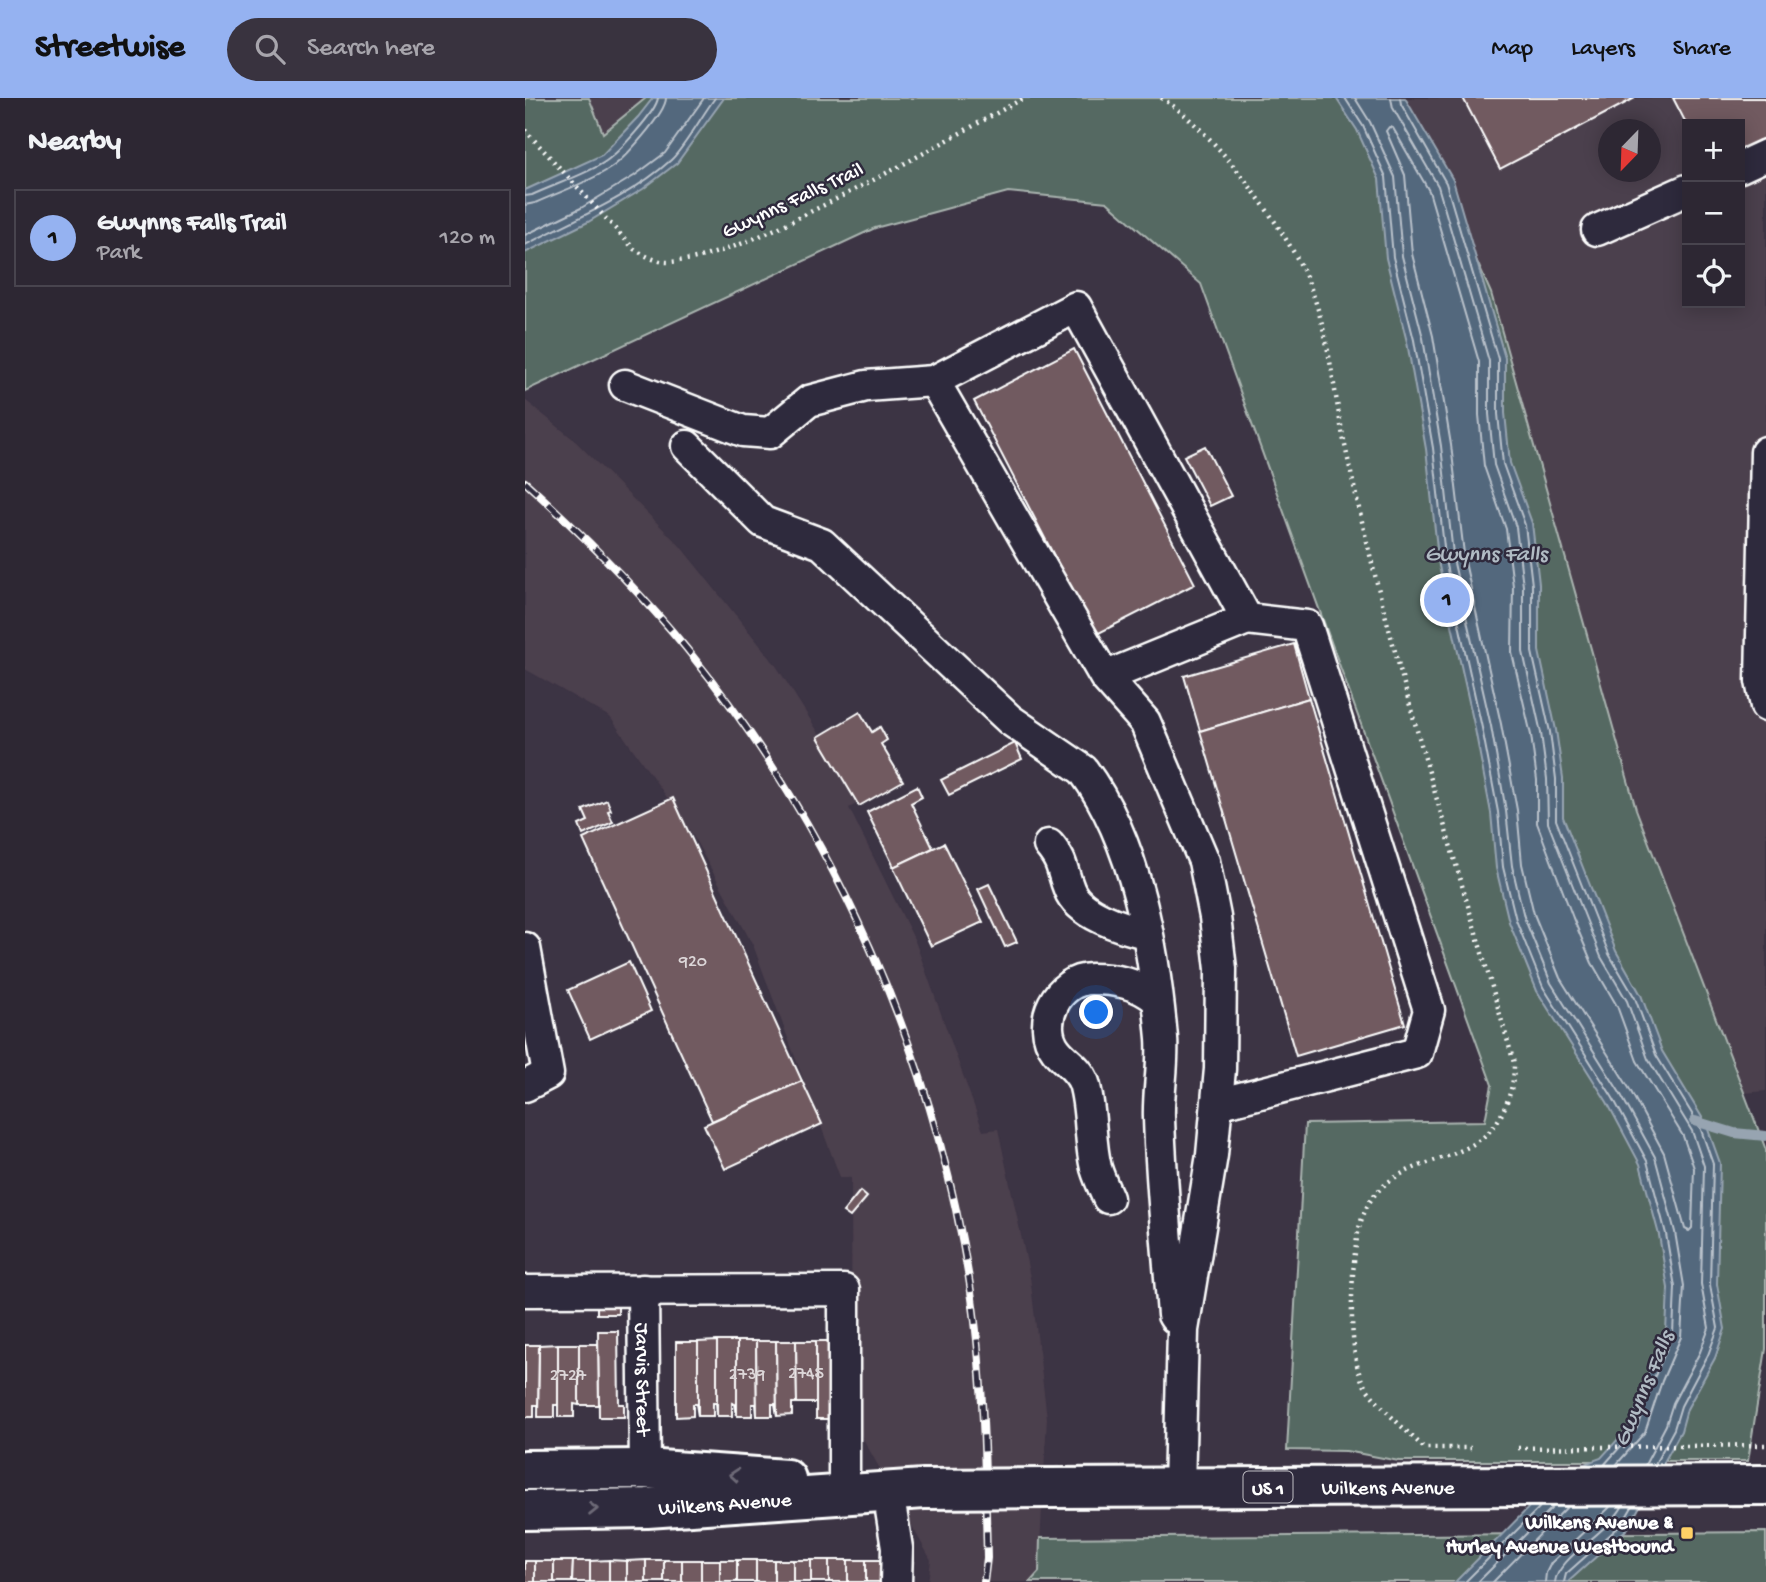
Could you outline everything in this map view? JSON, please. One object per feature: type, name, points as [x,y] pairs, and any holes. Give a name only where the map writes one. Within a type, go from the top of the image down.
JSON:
[{"type":"main road","name":"Wilkens Avenue","points":[[525,1470],[645,1469],[906,1490]]},
{"type":"main road","name":"Wilkens Avenue","points":[[525,1510],[647,1508],[906,1490],[1766,1485]]},
{"type":"street","points":[[1745,165],[1766,155]]},
{"type":"street","points":[[1597,230],[1682,192]]},
{"type":"street","points":[[625,385],[743,431],[770,433],[809,401],[866,386],[934,381],[1076,307],[1247,620]]},
{"type":"street","points":[[934,381],[1105,677],[1145,722],[1204,861],[1215,917],[1221,969],[1220,1069],[1212,1156],[1183,1330],[1179,1488]]},
{"type":"street","points":[[687,446],[763,522],[822,544],[1010,720],[1083,770],[1112,820],[1129,860],[1147,933],[1157,999],[1162,1040],[1159,1117],[1173,1315],[1183,1330]]},
{"type":"street","points":[[1766,452],[1761,681],[1766,706]]},
{"type":"street","points":[[1105,677],[1247,620],[1307,625],[1429,1010],[1417,1053],[1217,1104]]},
{"type":"street","points":[[1049,845],[1063,865],[1069,889],[1076,902],[1094,915],[1147,933]]},
{"type":"street","points":[[525,947],[548,1074],[525,1086]]},
{"type":"street","points":[[1108,1198],[1096,1169],[1084,1083],[1073,1065],[1056,1050],[1050,1035],[1049,1019],[1058,993],[1080,979],[1124,982],[1145,990],[1157,999]]},
{"type":"street","name":"Jarvis Street","points":[[643,1290],[645,1469]]},
{"type":"street","points":[[525,1291],[843,1290],[843,1483]]},
{"type":"street","points":[[896,1582],[897,1548],[906,1490]]},
{"type":"path","name":"Gwynns Falls Trail","points":[[525,130],[629,244],[642,254],[666,262],[706,254],[771,232],[1024,98]]},
{"type":"path","points":[[1513,1448],[1766,1445]]},
{"type":"path","points":[[1424,1448],[1473,1448]]},
{"type":"shaded area","points":[[589,98],[646,98],[602,133]]},
{"type":"shaded area","points":[[1404,98],[1766,98],[1766,1091],[1744,1093],[1636,810],[1491,293]]},
{"type":"shaded area","points":[[525,400],[573,439],[680,546],[775,664],[862,801],[849,808],[915,941],[983,1131],[998,1129],[1030,1277],[1047,1418],[1038,1582],[928,1582],[931,1560],[852,1419],[851,1178],[840,1177],[753,945],[688,827],[610,717],[525,669]]},
{"type":"green space","points":[[525,98],[589,98],[603,133],[646,98],[1404,98],[1491,293],[1636,809],[1766,1150],[1766,1349],[1748,1461],[1399,1461],[1346,1451],[1287,1450],[1305,1124],[1485,1121],[1492,1085],[1201,284],[1107,202],[1008,192],[875,228],[525,391]]},
{"type":"green space","points":[[1766,1532],[1766,1582],[1030,1582],[1039,1572],[1040,1538]]},
{"type":"water","points":[[653,98],[724,98],[677,163],[643,189],[588,222],[525,253],[525,190],[602,155]]},
{"type":"water","name":"Gwynns Falls","points":[[1336,98],[1405,98],[1453,180],[1505,358],[1505,413],[1510,463],[1532,523],[1539,584],[1539,651],[1563,778],[1563,817],[1616,951],[1641,995],[1662,1051],[1706,1124],[1720,1163],[1717,1284],[1725,1329],[1715,1358],[1687,1409],[1681,1431],[1628,1528],[1568,1582],[1455,1582],[1565,1471],[1601,1458],[1631,1425],[1647,1376],[1666,1332],[1668,1288],[1659,1235],[1640,1164],[1607,1102],[1537,991],[1509,922],[1496,868],[1491,813],[1475,729],[1439,566],[1426,449],[1407,342],[1386,258],[1379,179],[1357,130]]},
{"type":"building","points":[[1463,98],[1635,98],[1500,169]]},
{"type":"building","points":[[1673,98],[1766,98],[1766,137],[1745,148],[1745,119],[1684,119]]},
{"type":"building","points":[[1074,349],[1195,584],[1095,635],[974,401]]},
{"type":"building","points":[[1205,446],[1231,496],[1210,506],[1184,456]]},
{"type":"building","points":[[1294,644],[1309,698],[1200,731],[1184,676]]},
{"type":"building","points":[[1309,698],[1405,1024],[1296,1056],[1200,731]]},
{"type":"building","points":[[860,712],[872,732],[880,727],[887,740],[881,744],[903,781],[859,806],[818,737]]},
{"type":"building","points":[[1015,743],[1022,759],[949,795],[941,780]]},
{"type":"building","points":[[917,786],[922,797],[911,803],[933,848],[894,867],[867,812]]},
{"type":"building","points":[[673,798],[802,1081],[712,1121],[583,839]]},
{"type":"building","points":[[607,800],[613,822],[583,835],[579,825],[588,821],[583,810]]},
{"type":"building","points":[[944,843],[983,922],[931,946],[893,867]]},
{"type":"building","points":[[989,884],[1017,942],[1005,947],[978,889]]},
{"type":"building","points":[[629,962],[651,1011],[590,1039],[568,990]]},
{"type":"building","points":[[802,1081],[822,1124],[725,1169],[704,1125]]},
{"type":"building","points":[[860,1191],[867,1197],[850,1217],[843,1212]]},
{"type":"building","points":[[597,1298],[618,1299],[618,1314],[597,1314]]},
{"type":"building","points":[[598,1331],[618,1331],[619,1404],[624,1404],[624,1417],[599,1417]]},
{"type":"building","points":[[717,1341],[717,1416],[716,1403],[713,1403],[713,1416],[698,1416],[698,1342]]},
{"type":"building","points":[[717,1341],[737,1341],[737,1416],[735,1404],[732,1403],[732,1416],[717,1416]]},
{"type":"building","points":[[737,1341],[756,1341],[757,1416],[756,1404],[752,1404],[752,1416],[737,1416]]},
{"type":"building","points":[[756,1341],[776,1341],[777,1416],[775,1404],[772,1404],[772,1416],[757,1416]]},
{"type":"building","points":[[776,1341],[796,1341],[797,1403],[792,1403],[792,1415],[777,1416]]},
{"type":"building","points":[[796,1341],[816,1341],[816,1403],[797,1403]]},
{"type":"building","points":[[816,1341],[837,1341],[835,1419],[816,1419]]},
{"type":"building","points":[[676,1342],[698,1342],[698,1416],[696,1404],[693,1404],[693,1416],[676,1417]]},
{"type":"building","points":[[558,1344],[579,1344],[579,1405],[574,1404],[574,1417],[558,1417]]},
{"type":"building","points":[[558,1344],[558,1405],[554,1405],[554,1417],[538,1417],[539,1345]]},
{"type":"building","points":[[579,1344],[598,1344],[599,1405],[579,1405]]},
{"type":"building","points":[[525,1345],[539,1345],[538,1405],[534,1405],[534,1417],[525,1417]]},
{"type":"building","points":[[609,1560],[627,1561],[627,1582],[609,1582]]},
{"type":"building","points":[[609,1560],[609,1582],[590,1582],[590,1561]]},
{"type":"building","points":[[646,1560],[664,1560],[664,1582],[646,1582]]},
{"type":"building","points":[[646,1560],[646,1582],[627,1582],[627,1561]]},
{"type":"building","points":[[664,1560],[682,1560],[682,1582],[664,1582]]},
{"type":"building","points":[[682,1560],[701,1560],[701,1582],[682,1582]]},
{"type":"building","points":[[701,1560],[720,1560],[720,1582],[701,1582]]},
{"type":"building","points":[[720,1560],[737,1560],[737,1582],[720,1582]]},
{"type":"building","points":[[737,1560],[756,1560],[756,1582],[737,1582]]},
{"type":"building","points":[[756,1560],[774,1560],[774,1582],[756,1582]]},
{"type":"building","points":[[774,1560],[793,1560],[793,1582],[774,1582]]},
{"type":"building","points":[[793,1560],[811,1560],[811,1582],[793,1582]]},
{"type":"building","points":[[811,1560],[829,1560],[829,1582],[811,1582]]},
{"type":"building","points":[[829,1560],[848,1560],[848,1582],[829,1582]]},
{"type":"building","points":[[848,1560],[866,1560],[866,1582],[848,1582]]},
{"type":"building","points":[[866,1560],[885,1560],[884,1582],[866,1582]]},
{"type":"building","points":[[525,1561],[535,1561],[535,1582],[525,1582]]},
{"type":"building","points":[[535,1561],[554,1561],[554,1582],[535,1582]]},
{"type":"building","points":[[554,1561],[573,1561],[572,1582],[554,1582]]},
{"type":"building","points":[[573,1561],[590,1561],[590,1582],[572,1582]]},
{"type":"waterway","points":[[1695,1121],[1734,1133],[1766,1136]]},
{"type":"railway","points":[[525,482],[629,583],[686,648],[739,718],[788,791],[831,868],[870,948],[903,1030],[931,1113],[954,1199],[970,1285],[983,1421],[987,1558],[984,1582]]},
{"type":"place","name":"Gwynns Falls Trail","points":[[1447,600]]},
{"type":"place","name":"Wilkens Avenue & Hurley Avenue Westbound","points":[[1687,1533]]}]
